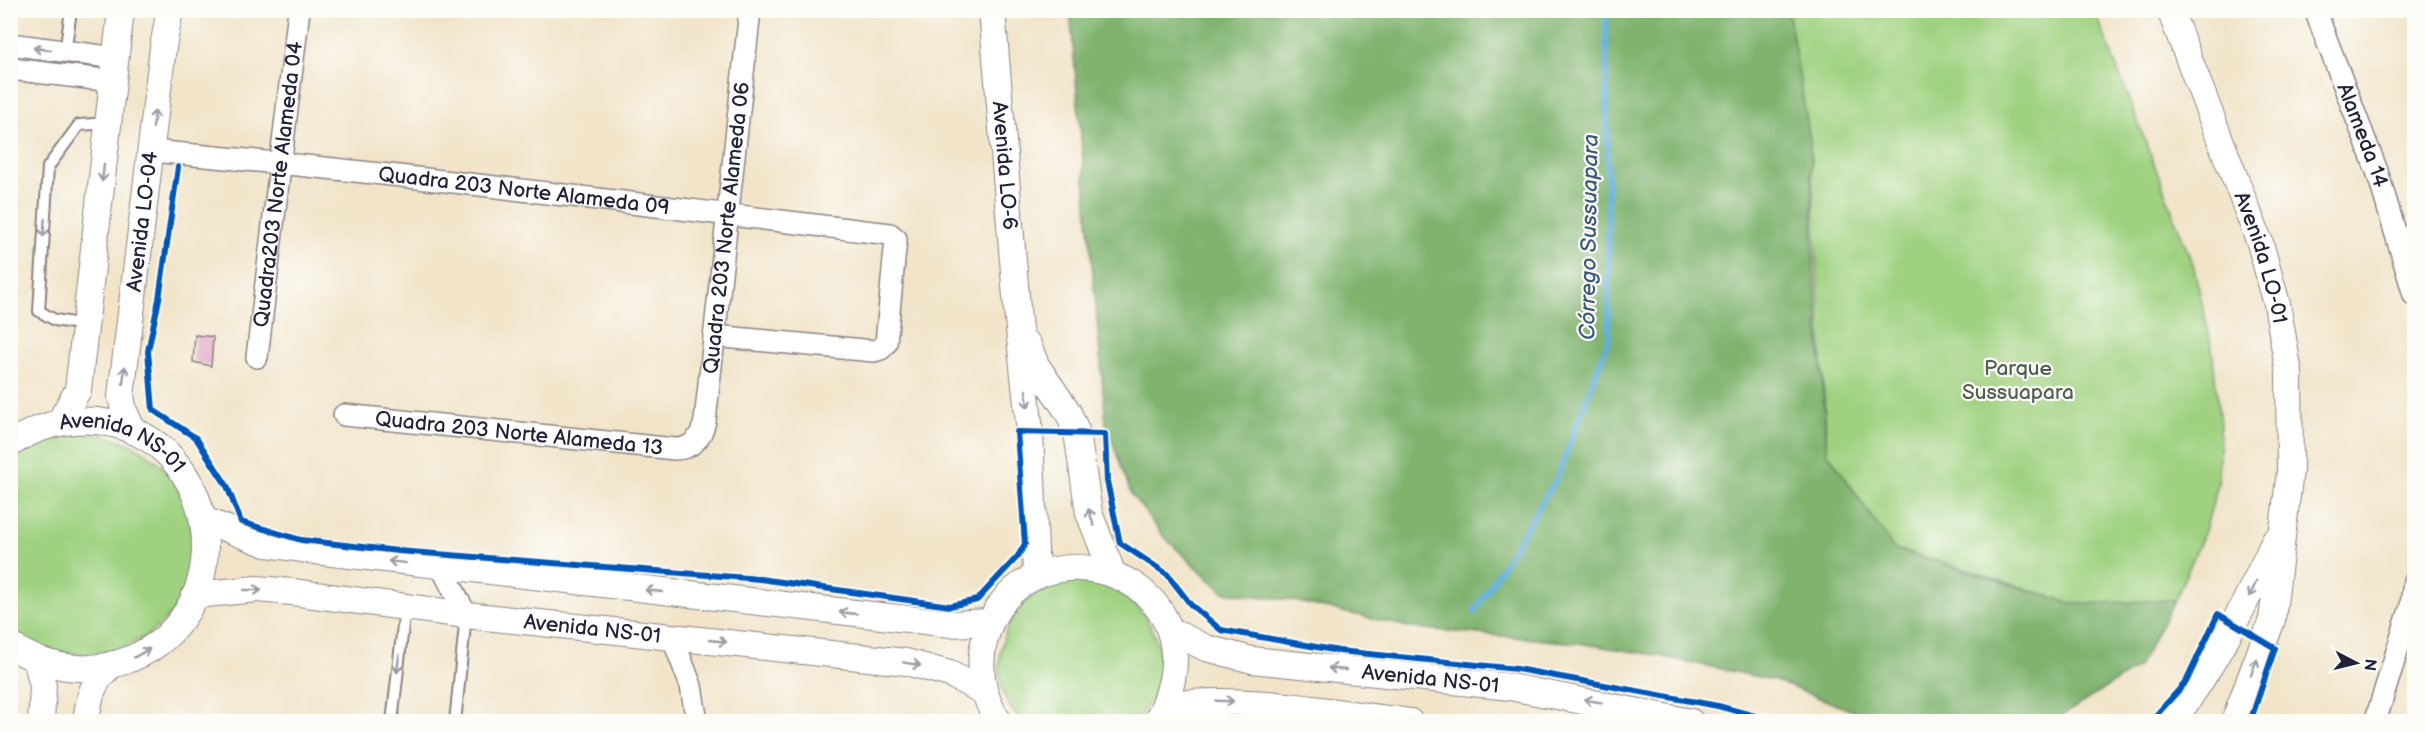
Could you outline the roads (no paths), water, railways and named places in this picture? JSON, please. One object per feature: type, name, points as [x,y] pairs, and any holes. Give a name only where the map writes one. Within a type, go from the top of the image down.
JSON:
[{"type":"street","points":[[59,423],[78,390],[122,10]]},
{"type":"street","name":"Avenida LO-04","points":[[133,431],[124,411],[121,396],[150,151],[170,10]]},
{"type":"street","name":"Quadra203 Norte Alameda 04","points":[[257,357],[298,10]]},
{"type":"street","name":"Quadra 203 Norte Alameda 06","points":[[693,444],[702,432],[705,422],[750,10]]},
{"type":"street","name":"Avenida LO-6","points":[[992,10],[1018,320],[1030,432],[1036,575]]},
{"type":"street","name":"Avenida LO-01","points":[[2170,10],[2256,232],[2277,304],[2287,363],[2290,405],[2290,471],[2272,620],[2234,722]]},
{"type":"street","name":"Alameda 14","points":[[2315,10],[2377,171],[2415,295]]},
{"type":"street","points":[[10,44],[115,70]]},
{"type":"street","points":[[10,69],[115,70]]},
{"type":"street","name":"Quadra 203 Norte Alameda 09","points":[[150,151],[280,163],[890,234],[896,239],[884,347],[874,351],[714,336]]},
{"type":"street","points":[[1018,320],[1036,364],[1068,412],[1077,433],[1089,513],[1112,572]]},
{"type":"street","name":"Quadra 203 Norte Alameda 13","points":[[344,415],[675,449],[693,444]]},
{"type":"street","name":"Avenida NS-01","points":[[10,444],[33,432],[59,423],[93,421],[133,431],[157,446],[177,465],[195,494],[204,520],[206,555],[195,595],[185,613],[168,635],[139,655],[114,664],[72,668],[36,659],[10,645]]},
{"type":"street","points":[[2172,722],[2198,687],[2246,604],[2286,517]]},
{"type":"street","name":"Avenida NS-01","points":[[204,520],[266,544],[442,568],[951,624],[989,622]]},
{"type":"street","points":[[999,722],[984,692],[981,675],[981,648],[989,622],[1009,595],[1036,575],[1074,566],[1112,572],[1142,590],[1157,607],[1171,631],[1176,660],[1161,713]]},
{"type":"street","points":[[442,568],[466,615]]},
{"type":"street","points":[[2375,722],[2413,606],[2415,581]]},
{"type":"street","name":"Avenida NS-01","points":[[195,595],[257,589],[466,615],[906,662],[950,674],[984,692]]},
{"type":"street","name":"Avenida NS-01","points":[[1171,631],[1206,648],[1252,660],[1510,687],[1691,722]]},
{"type":"street","points":[[672,636],[691,686],[697,722]]},
{"type":"street","points":[[36,659],[43,686],[41,722]]},
{"type":"street","points":[[86,722],[91,690],[100,676],[114,664]]},
{"type":"street","points":[[1161,713],[1202,701],[1253,702],[1410,722]]},
{"type":"lane","points":[[68,39],[71,10]]},
{"type":"lane","points":[[85,325],[54,320],[39,311],[48,167],[79,125],[108,123]]},
{"type":"lane","points":[[392,722],[405,607]]},
{"type":"lane","points":[[455,722],[466,615]]},
{"type":"waterway","name":"Córrego Sussuapara","points":[[1474,612],[1557,478],[1609,338],[1606,10]]},
{"type":"park label","name":"Parque Sussuapara","points":[[2018,380]]}]
